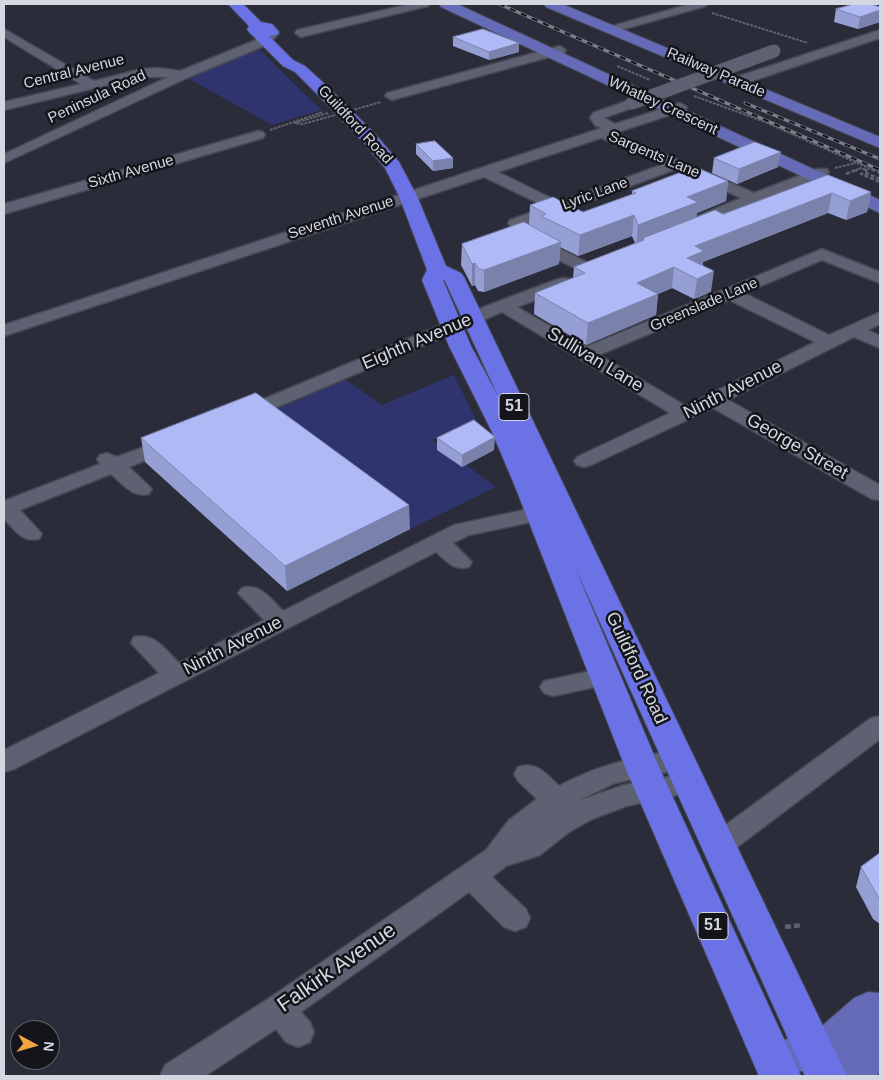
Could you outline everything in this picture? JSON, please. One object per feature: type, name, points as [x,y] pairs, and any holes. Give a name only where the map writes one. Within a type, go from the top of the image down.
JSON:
[{"type":"highway","name":"Guildford Road","points":[[235,4],[264,34],[288,63],[300,69],[370,139],[393,166],[408,196],[437,270],[432,280],[460,319],[504,432],[548,504],[623,640],[820,1063]]},
{"type":"highway","name":"Guildford Road","points":[[548,504],[605,677],[647,778],[777,1069]]},
{"type":"main road","name":"Whatley Crescent","points":[[446,4],[555,51]]},
{"type":"main road","name":"Whatley Crescent","points":[[461,4],[675,109],[827,175],[876,192]]},
{"type":"main road","name":"Railway Parade","points":[[551,4],[880,143]]},
{"type":"main road","name":"Whatley Crescent","points":[[827,175],[880,207]]},
{"type":"main road","points":[[777,1069],[820,1063],[837,1038],[868,1010],[880,1010]]},
{"type":"main road","points":[[845,1076],[859,1066],[880,1044]]},
{"type":"street","points":[[301,33],[424,4]]},
{"type":"street","points":[[613,29],[697,5]]},
{"type":"street","points":[[4,32],[92,84]]},
{"type":"street","name":"Peninsula Road","points":[[4,159],[182,75],[204,65],[217,62],[264,34]]},
{"type":"street","points":[[735,82],[880,34]]},
{"type":"street","name":"Sargents Lane","points":[[758,200],[608,131],[597,118],[632,103],[787,49],[823,52]]},
{"type":"street","points":[[386,99],[555,51]]},
{"type":"street","name":"Central Avenue","points":[[4,106],[141,73],[159,72],[182,75]]},
{"type":"street","name":"Seventh Avenue","points":[[4,331],[675,109]]},
{"type":"street","name":"Sixth Avenue","points":[[4,209],[258,135]]},
{"type":"street","name":"Lyric Lane","points":[[596,266],[532,241],[516,223],[677,164]]},
{"type":"street","points":[[484,171],[558,207]]},
{"type":"street","points":[[678,233],[758,200],[827,175]]},
{"type":"street","name":"Greenslade Lane","points":[[586,354],[822,254],[880,278]]},
{"type":"street","name":"Eighth Avenue","points":[[460,319],[504,306],[596,266]]},
{"type":"street","name":"Eighth Avenue","points":[[224,417],[460,319],[596,266]]},
{"type":"street","points":[[731,294],[829,342]]},
{"type":"street","name":"Sullivan Lane","points":[[504,306],[685,414]]},
{"type":"street","name":"Ninth Avenue","points":[[584,461],[714,400],[880,317]]},
{"type":"street","points":[[853,330],[880,343]]},
{"type":"street","name":"George Street","points":[[714,400],[880,494]]},
{"type":"street","points":[[30,534],[4,506],[190,431]]},
{"type":"street","points":[[111,462],[141,489]]},
{"type":"street","name":"Ninth Avenue","points":[[4,762],[462,530],[479,528],[548,504]]},
{"type":"street","points":[[438,542],[461,562]]},
{"type":"street","points":[[250,593],[281,622]]},
{"type":"street","points":[[144,643],[176,675]]},
{"type":"street","points":[[553,687],[605,677]]},
{"type":"street","points":[[718,846],[880,725]]},
{"type":"street","name":"Falkirk Avenue","points":[[177,1076],[288,1020],[471,875],[496,858],[530,847],[560,811],[624,796],[647,778],[685,771]]},
{"type":"street","points":[[522,778],[560,811]]},
{"type":"street","points":[[471,875],[516,918]]},
{"type":"path","points":[[697,5],[797,41],[836,48]]},
{"type":"path","points":[[258,135],[286,123],[327,112],[295,122],[302,124],[386,99]]},
{"type":"path","points":[[827,175],[856,162]]},
{"type":"path","points":[[827,175],[861,168],[880,180]]},
{"type":"path","points":[[866,173],[880,180],[861,174],[866,173]]},
{"type":"path","points":[[876,192],[880,180]]},
{"type":"path","points":[[777,928],[802,925]]},
{"type":"shaded area","points":[[260,50],[321,110],[272,125],[182,75],[217,62]]},
{"type":"shaded area","points":[[339,375],[382,405],[454,375],[476,420],[432,440],[496,487],[410,529],[251,411]]},
{"type":"building","points":[[854,4],[871,4],[880,7],[880,10],[860,17],[836,9]]},
{"type":"building","points":[[483,29],[519,43],[489,52],[453,37]]},
{"type":"building","points":[[435,141],[453,158],[433,161],[416,144]]},
{"type":"building","points":[[755,142],[781,152],[739,169],[714,158]]},
{"type":"building","points":[[695,167],[728,181],[687,197],[698,202],[638,225],[634,215],[580,235],[541,216],[546,214],[530,205],[553,197],[583,212],[636,193],[632,191]]},
{"type":"building","points":[[828,175],[871,192],[850,201],[832,193],[695,246],[704,251],[687,258],[714,271],[697,279],[674,267],[637,283],[658,294],[588,323],[535,293],[585,273],[574,267],[644,240],[643,238],[715,210],[723,214]]},
{"type":"building","points":[[524,222],[561,242],[484,270],[479,269],[475,263],[472,264],[462,244]]},
{"type":"building","points":[[256,393],[409,505],[285,566],[141,438]]},
{"type":"building","points":[[474,420],[495,437],[462,455],[437,438]]},
{"type":"building","points":[[880,853],[880,900],[861,867]]},
{"type":"railway","points":[[499,4],[880,170]]},
{"type":"railway","points":[[745,103],[880,159]]}]
